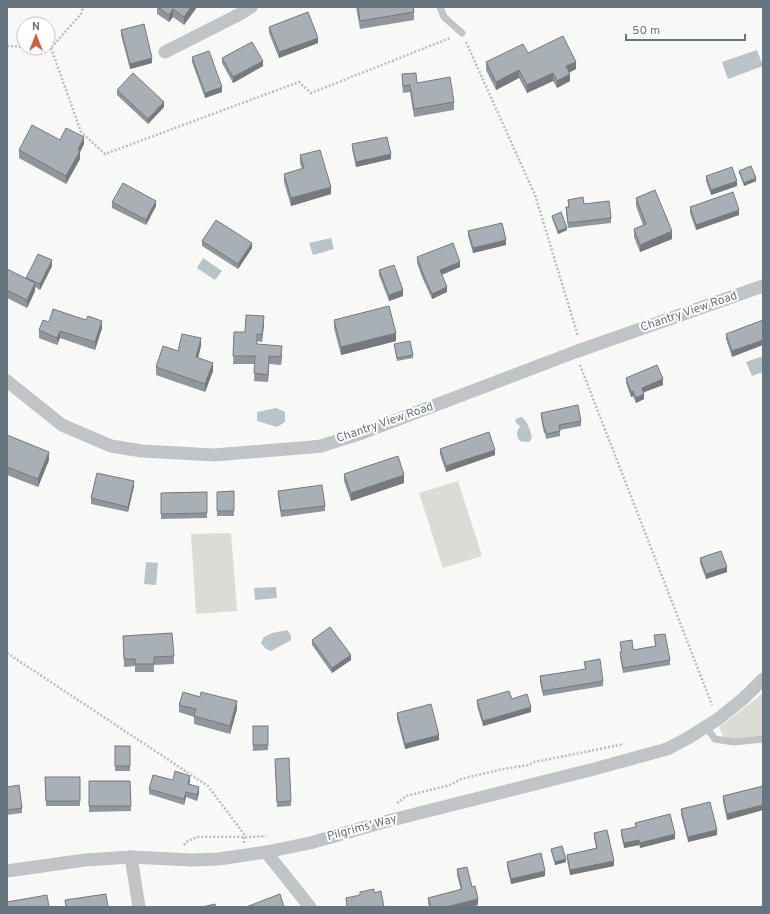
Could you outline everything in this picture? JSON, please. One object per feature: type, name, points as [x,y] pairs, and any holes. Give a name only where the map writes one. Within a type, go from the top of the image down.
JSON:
[{"type":"street","points":[[165,52],[251,7]]},
{"type":"street","name":"Chantry View Road","points":[[7,381],[62,425],[111,446],[142,451],[214,455],[321,446],[362,433],[575,352],[763,286]]},
{"type":"street","name":"Pilgrims' Way","points":[[7,872],[85,860],[131,857],[192,860],[219,859],[245,856],[310,843],[380,823],[594,770],[667,749],[706,727],[744,698],[763,679]]},
{"type":"street","points":[[266,852],[310,907]]},
{"type":"street","points":[[131,857],[139,907]]},
{"type":"lane","points":[[440,7],[444,17],[462,33]]},
{"type":"lane","points":[[706,727],[715,739],[734,742],[763,739]]},
{"type":"path","points":[[56,41],[81,14],[83,7]]},
{"type":"path","points":[[52,56],[81,132],[105,154],[299,82],[311,93],[462,33],[535,195],[580,340],[575,352],[718,718]]},
{"type":"path","points":[[7,654],[208,786],[244,834],[245,856]]},
{"type":"path","points":[[392,805],[399,802],[406,796],[450,785],[461,779],[503,769],[529,765],[534,762],[628,744]]},
{"type":"path","points":[[180,849],[186,842],[197,837],[269,836]]},
{"type":"shaded area","points":[[757,50],[763,66],[728,79],[722,62]]},
{"type":"shaded area","points":[[331,238],[334,249],[313,255],[309,243]]},
{"type":"shaded area","points":[[203,258],[222,271],[215,280],[197,268]]},
{"type":"shaded area","points":[[763,356],[763,372],[752,376],[746,362]]},
{"type":"shaded area","points":[[276,408],[285,412],[285,422],[277,427],[257,421],[257,412]]},
{"type":"shaded area","points":[[522,417],[527,424],[532,438],[529,442],[520,441],[517,436],[520,426],[515,421],[517,418]]},
{"type":"shaded area","points":[[458,481],[482,556],[443,568],[419,493]]},
{"type":"shaded area","points":[[231,533],[237,611],[196,614],[191,534]]},
{"type":"shaded area","points":[[146,562],[158,563],[156,585],[144,584]]},
{"type":"shaded area","points":[[276,587],[277,598],[255,600],[254,588]]},
{"type":"shaded area","points":[[287,630],[291,635],[291,640],[271,651],[266,649],[261,643],[264,637],[272,633]]},
{"type":"shaded area","points":[[763,692],[763,743],[724,738],[719,727]]},
{"type":"building","points":[[158,7],[191,7],[184,17],[173,9],[169,15]]},
{"type":"building","points":[[358,7],[413,7],[414,12],[360,21]]},
{"type":"building","points":[[308,12],[318,38],[279,52],[269,27]]},
{"type":"building","points":[[144,24],[152,58],[130,64],[121,30]]},
{"type":"building","points":[[563,36],[576,62],[566,66],[570,74],[557,81],[553,73],[527,85],[519,70],[496,82],[486,62],[523,44],[528,53]]},
{"type":"building","points":[[252,42],[263,61],[233,77],[222,58]]},
{"type":"building","points":[[209,51],[222,87],[205,93],[192,57]]},
{"type":"building","points":[[133,73],[164,102],[148,119],[117,90]]},
{"type":"building","points":[[416,73],[417,83],[450,77],[454,102],[414,109],[410,85],[403,86],[402,74]]},
{"type":"building","points":[[32,125],[60,140],[66,128],[84,137],[78,150],[80,151],[66,176],[19,150]]},
{"type":"building","points":[[387,137],[391,154],[356,162],[352,144]]},
{"type":"building","points":[[320,150],[331,187],[291,198],[284,174],[304,168],[300,155]]},
{"type":"building","points":[[751,166],[756,178],[744,183],[739,171]]},
{"type":"building","points":[[732,167],[737,181],[711,190],[706,176]]},
{"type":"building","points":[[123,183],[156,201],[146,220],[112,202]]},
{"type":"building","points":[[655,190],[672,231],[640,245],[634,229],[646,224],[636,198]]},
{"type":"building","points":[[733,192],[739,210],[696,225],[690,207]]},
{"type":"building","points":[[583,197],[584,204],[609,201],[611,218],[568,223],[566,207],[569,207],[568,200]]},
{"type":"building","points":[[561,212],[567,228],[558,231],[552,216]]},
{"type":"building","points":[[216,220],[252,243],[238,264],[202,241]]},
{"type":"building","points":[[502,223],[506,240],[473,248],[468,231]]},
{"type":"building","points":[[453,243],[460,262],[440,270],[447,287],[432,294],[417,257]]},
{"type":"building","points":[[38,254],[52,260],[40,284],[26,278]]},
{"type":"building","points":[[394,265],[403,290],[389,295],[379,270]]},
{"type":"building","points":[[7,269],[35,283],[27,300],[7,290]]},
{"type":"building","points":[[389,306],[396,333],[341,347],[334,320]]},
{"type":"building","points":[[53,309],[86,320],[88,316],[102,321],[95,342],[60,331],[57,338],[39,330],[43,320],[49,322]]},
{"type":"building","points":[[246,315],[264,316],[262,334],[257,334],[257,344],[282,346],[281,357],[269,356],[268,375],[254,373],[255,356],[233,356],[234,332],[245,332]]},
{"type":"building","points":[[763,320],[763,340],[732,351],[726,334]]},
{"type":"building","points":[[182,334],[201,338],[196,357],[213,363],[205,384],[156,367],[163,346],[178,351]]},
{"type":"building","points":[[410,341],[413,355],[397,358],[394,344]]},
{"type":"building","points":[[657,365],[663,379],[642,388],[644,394],[636,398],[633,391],[631,392],[626,378]]},
{"type":"building","points":[[578,405],[581,421],[559,425],[560,431],[546,434],[541,413]]},
{"type":"building","points":[[489,432],[495,450],[446,466],[440,449]]},
{"type":"building","points":[[7,435],[49,452],[38,479],[7,467]]},
{"type":"building","points":[[398,456],[404,475],[351,493],[344,474]]},
{"type":"building","points":[[97,473],[134,481],[128,507],[91,498]]},
{"type":"building","points":[[322,485],[325,506],[281,511],[278,491]]},
{"type":"building","points":[[234,491],[234,511],[217,511],[217,492]]},
{"type":"building","points":[[207,492],[207,513],[161,514],[161,493]]},
{"type":"building","points":[[721,551],[727,567],[706,574],[700,558]]},
{"type":"building","points":[[330,627],[351,655],[332,668],[312,640]]},
{"type":"building","points":[[172,633],[174,656],[154,657],[154,664],[135,664],[135,659],[124,659],[123,636]]},
{"type":"building","points":[[665,634],[670,660],[623,668],[620,642],[632,640],[633,650],[656,646],[654,635]]},
{"type":"building","points":[[600,659],[603,681],[543,691],[540,676],[586,669],[584,662]]},
{"type":"building","points":[[509,691],[512,699],[527,694],[531,707],[483,721],[477,700]]},
{"type":"building","points":[[183,692],[200,697],[201,692],[237,701],[230,726],[194,716],[196,709],[179,705]]},
{"type":"building","points":[[431,704],[439,735],[405,744],[397,713]]},
{"type":"building","points":[[253,726],[268,726],[268,745],[253,745]]},
{"type":"building","points":[[115,746],[130,746],[130,766],[115,766]]},
{"type":"building","points":[[289,758],[291,801],[277,802],[275,759]]},
{"type":"building","points":[[175,771],[190,776],[188,784],[199,787],[197,795],[186,792],[184,799],[149,789],[153,775],[173,780]]},
{"type":"building","points":[[45,777],[80,777],[80,801],[46,801]]},
{"type":"building","points":[[89,781],[130,781],[131,806],[89,806]]},
{"type":"building","points":[[19,785],[22,808],[7,810],[7,787]]},
{"type":"building","points":[[763,786],[763,805],[727,814],[723,796]]},
{"type":"building","points":[[710,802],[717,830],[688,837],[681,809]]},
{"type":"building","points":[[670,814],[675,834],[640,843],[639,840],[624,843],[621,830],[636,827],[635,823]]},
{"type":"building","points":[[607,830],[614,861],[570,870],[567,855],[597,848],[594,833]]},
{"type":"building","points":[[562,846],[566,859],[555,862],[551,849]]},
{"type":"building","points":[[541,853],[545,871],[511,879],[507,862]]},
{"type":"building","points":[[467,867],[472,887],[475,886],[478,899],[446,907],[431,907],[428,898],[462,889],[457,869]]},
{"type":"building","points":[[374,889],[374,893],[381,891],[384,907],[347,907],[346,898],[360,895],[360,892]]},
{"type":"building","points":[[106,894],[108,907],[66,907],[65,900]]},
{"type":"building","points":[[280,894],[284,907],[246,907]]},
{"type":"building","points":[[47,895],[49,907],[7,907],[7,902]]},
{"type":"building","points":[[215,904],[216,907],[202,907]]}]
